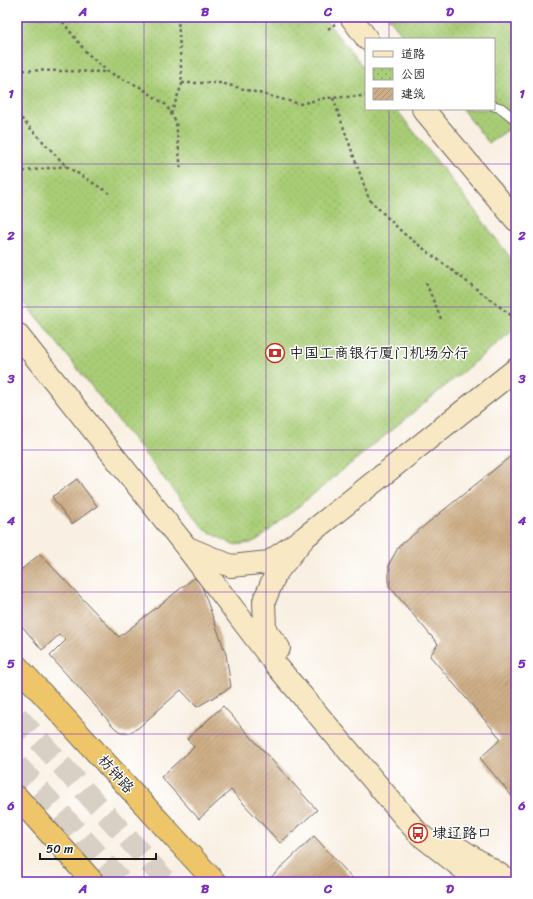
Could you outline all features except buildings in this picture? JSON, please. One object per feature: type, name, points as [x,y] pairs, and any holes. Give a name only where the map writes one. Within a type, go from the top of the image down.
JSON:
[{"type":"highway","name":"枋钟路","points":[[17,666],[215,882]]},
{"type":"highway","points":[[17,797],[93,882]]},
{"type":"main road","points":[[351,17],[366,38]]},
{"type":"main road","points":[[424,110],[516,220]]},
{"type":"main road","points":[[17,334],[187,548],[276,665],[418,833],[480,882]]},
{"type":"main road","points":[[187,548],[230,566],[269,562],[305,537],[516,369]]},
{"type":"main road","points":[[305,537],[276,573],[264,601],[265,630],[424,827],[511,882]]},
{"type":"lane","points":[[495,106],[501,108],[516,120]]},
{"type":"path","points":[[59,17],[86,52],[108,72],[140,87],[166,105],[176,122],[181,171]]},
{"type":"path","points":[[171,114],[182,83],[178,17]]},
{"type":"path","points":[[18,71],[108,72]]},
{"type":"path","points":[[182,83],[221,84],[300,104],[325,98],[365,96]]},
{"type":"path","points":[[333,98],[369,199],[403,233],[512,316],[516,314]]},
{"type":"path","points":[[17,114],[66,166],[109,193]]},
{"type":"path","points":[[17,172],[66,166]]},
{"type":"path","points":[[426,284],[441,319]]},
{"type":"green space","points":[[17,17],[323,17],[365,70],[365,110],[397,110],[516,265],[516,328],[260,538],[251,543],[233,545],[204,529],[17,292]]},
{"type":"green space","points":[[388,17],[516,17],[516,127],[515,125],[489,143],[463,110],[495,110],[495,38],[405,38]]},
{"type":"tunnel","points":[[17,716],[167,882]]},
{"type":"tunnel","points":[[17,765],[122,882]]},
{"type":"place","name":"中国工商银行厦门机场分行","points":[[275,353]]},
{"type":"place","name":"埭辽路口","points":[[418,833]]}]
